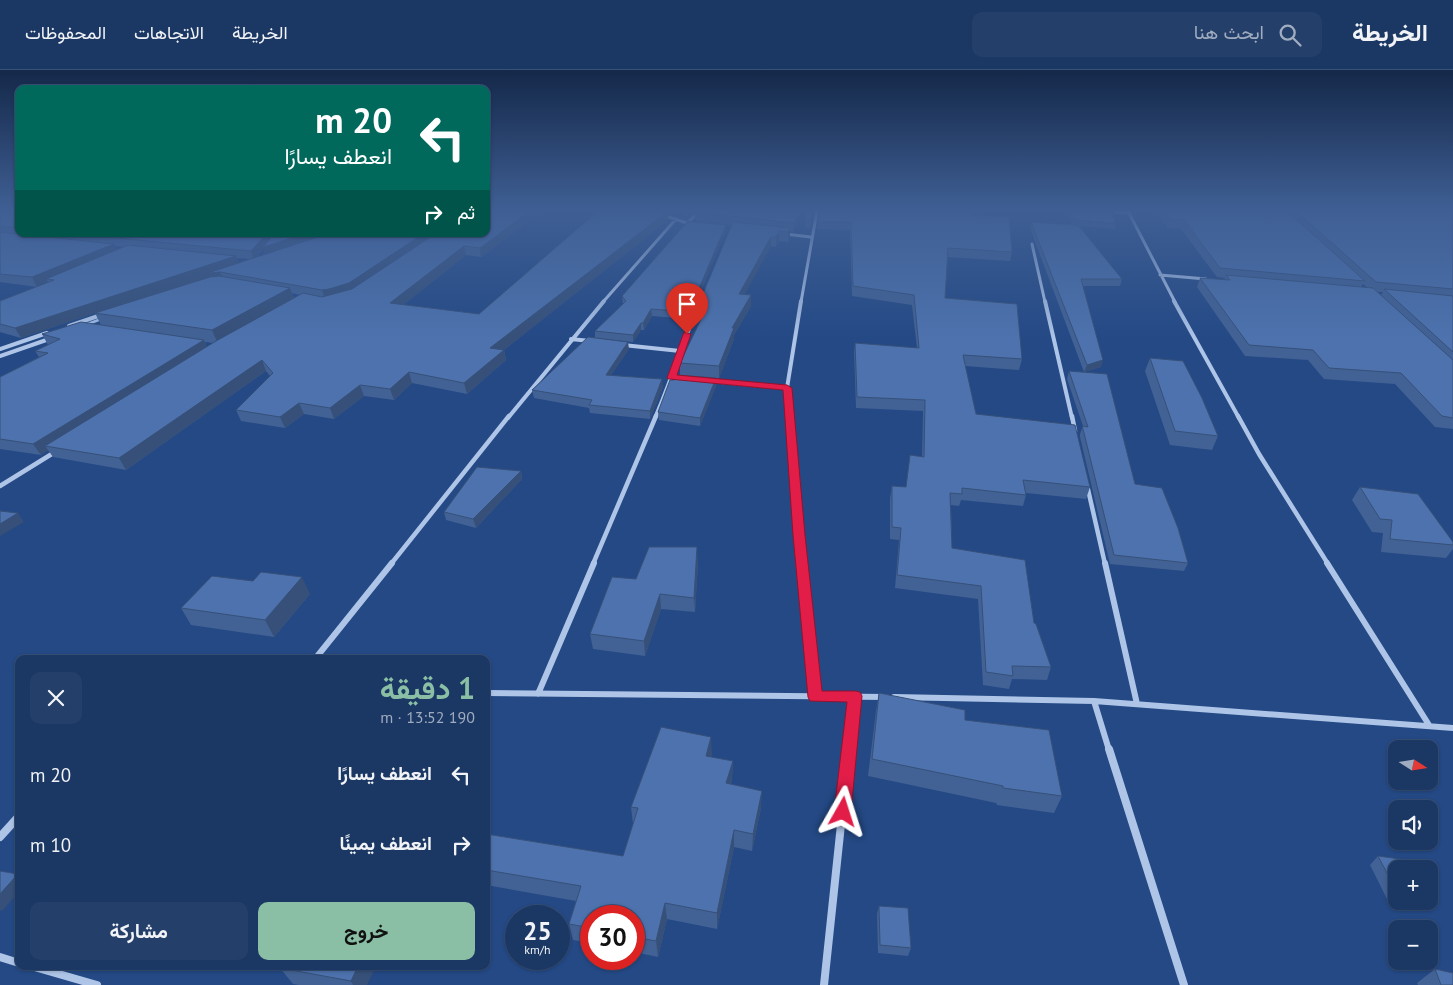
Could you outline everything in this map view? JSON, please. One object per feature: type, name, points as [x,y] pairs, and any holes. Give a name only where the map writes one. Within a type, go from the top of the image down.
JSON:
[{"type":"street","points":[[319,655],[571,339],[646,254]]},
{"type":"street","points":[[808,254],[787,388],[815,697]]},
{"type":"street","points":[[1034,254],[1076,436]]},
{"type":"street","points":[[1150,254],[1259,454],[1429,725]]},
{"type":"street","points":[[1160,274],[1209,279]]},
{"type":"street","points":[[538,694],[672,378],[680,351],[701,299]]},
{"type":"street","points":[[66,327],[104,314]]},
{"type":"street","points":[[0,349],[57,330]]},
{"type":"street","points":[[0,356],[56,337]]},
{"type":"street","points":[[571,339],[600,342]]},
{"type":"street","points":[[620,344],[680,351]]},
{"type":"street","points":[[672,378],[681,378]]},
{"type":"street","points":[[701,380],[787,388]]},
{"type":"street","points":[[0,486],[59,449]]},
{"type":"street","points":[[1085,474],[1137,704]]},
{"type":"street","points":[[490,693],[855,696],[1094,701],[1453,728]]},
{"type":"street","points":[[824,985],[855,696]]},
{"type":"street","points":[[1094,701],[1184,985]]},
{"type":"street","points":[[0,837],[15,820]]},
{"type":"street","points":[[0,957],[15,962]]},
{"type":"street","points":[[45,970],[96,985]]},
{"type":"building","points":[[0,254],[90,254],[32,277],[0,274]]},
{"type":"building","points":[[107,254],[213,254],[236,256],[15,328],[0,324],[0,301],[54,280],[46,279]]},
{"type":"building","points":[[267,254],[393,254],[349,283],[329,289],[322,290],[220,272],[210,273],[104,307]]},
{"type":"building","points":[[405,254],[454,254],[390,303],[479,314],[549,254],[613,254],[490,348],[504,350],[464,383],[409,372],[390,389],[360,385],[330,408],[299,403],[280,417],[236,410],[273,373],[262,360],[119,458],[45,446],[216,341],[303,293],[322,297],[352,289]]},
{"type":"building","points":[[659,254],[714,254],[689,312],[651,309],[633,335],[595,331],[626,301],[622,296]]},
{"type":"building","points":[[720,254],[762,254],[739,294],[751,295],[732,328],[734,328],[719,366],[680,363],[706,309],[697,308]]},
{"type":"building","points":[[852,254],[948,254],[945,298],[1017,304],[1022,359],[963,355],[976,414],[1075,425],[1090,487],[1023,480],[1026,495],[962,488],[962,494],[950,493],[952,548],[1025,560],[1034,623],[1036,624],[1051,667],[1012,666],[1013,676],[986,672],[981,586],[897,575],[901,528],[892,527],[892,486],[906,487],[910,455],[924,457],[925,400],[857,397],[855,343],[919,348],[914,295],[853,286]]},
{"type":"building","points":[[1043,254],[1101,254],[1122,279],[1081,279],[1103,360],[1087,365]]},
{"type":"building","points":[[1209,254],[1335,254],[1365,281],[1220,268]]},
{"type":"building","points":[[1344,254],[1453,254],[1453,289],[1376,282]]},
{"type":"building","points":[[1226,275],[1373,288],[1453,360],[1453,418],[1442,416],[1401,373],[1329,368],[1313,350],[1249,345],[1200,278],[1230,280]]},
{"type":"building","points":[[219,276],[290,288],[212,330],[95,313],[210,277]]},
{"type":"building","points":[[1384,289],[1453,296],[1453,352]]},
{"type":"building","points":[[81,322],[204,340],[33,444],[0,439],[0,377],[48,353],[35,351],[60,339],[42,334]]},
{"type":"building","points":[[588,337],[628,342],[606,375],[662,379],[650,411],[589,405],[592,400],[532,390]]},
{"type":"building","points":[[1150,358],[1183,361],[1202,398],[1218,436],[1175,431]]},
{"type":"building","points":[[1069,371],[1107,374],[1135,484],[1162,488],[1178,528],[1188,563],[1114,555],[1082,426],[1088,427]]},
{"type":"building","points":[[677,375],[716,378],[700,418],[658,412],[670,380],[674,380]]},
{"type":"building","points":[[477,467],[521,471],[473,519],[444,512]]},
{"type":"building","points":[[1360,487],[1418,494],[1453,542],[1453,545],[1390,539],[1392,520],[1380,519]]},
{"type":"building","points":[[0,511],[18,513],[0,524]]},
{"type":"building","points":[[649,547],[697,547],[694,598],[660,594],[644,641],[590,634],[612,577],[636,579]]},
{"type":"building","points":[[261,572],[302,577],[265,620],[181,608],[212,576],[253,581]]},
{"type":"building","points":[[879,693],[965,710],[965,720],[1049,730],[1062,796],[1003,788],[1003,786],[872,759]]},
{"type":"building","points":[[661,727],[711,737],[706,756],[733,761],[726,783],[762,791],[753,834],[734,830],[717,913],[665,903],[656,941],[645,939],[645,905],[580,905],[580,926],[570,924],[581,886],[490,871],[490,835],[623,856],[638,808],[631,807]]},
{"type":"building","points":[[1378,856],[1408,860],[1388,860],[1388,875]]},
{"type":"building","points":[[0,871],[15,874],[15,877],[0,894]]},
{"type":"building","points":[[879,906],[908,908],[911,948],[880,945]]},
{"type":"building","points":[[291,970],[356,970],[351,981]]},
{"type":"building","points":[[1435,970],[1453,973],[1453,985],[1441,985]]},
{"type":"waterway","points":[[79,327],[110,316]]},
{"type":"route","points":[[687,334],[672,378],[787,388],[815,697],[855,696],[843,812]]}]
